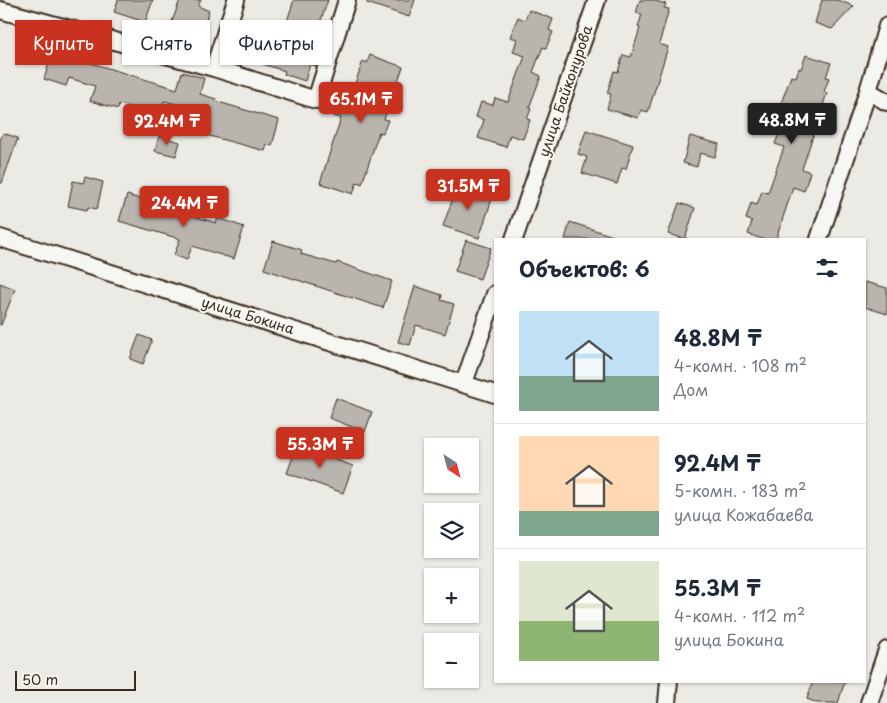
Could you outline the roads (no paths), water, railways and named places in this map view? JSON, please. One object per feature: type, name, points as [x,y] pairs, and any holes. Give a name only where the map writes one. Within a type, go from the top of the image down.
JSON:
[{"type":"street","points":[[214,68],[236,0]]},
{"type":"street","points":[[0,10],[214,68],[316,100],[347,0]]},
{"type":"street","name":"улица Байконурова","points":[[514,238],[597,0]]},
{"type":"street","points":[[819,238],[887,26]]},
{"type":"street","points":[[868,90],[887,102]]},
{"type":"street","name":"улица Бокина","points":[[0,238],[494,394]]},
{"type":"street","points":[[464,383],[494,297]]},
{"type":"street","points":[[869,703],[887,650]]},
{"type":"street","points":[[667,703],[669,683]]}]
